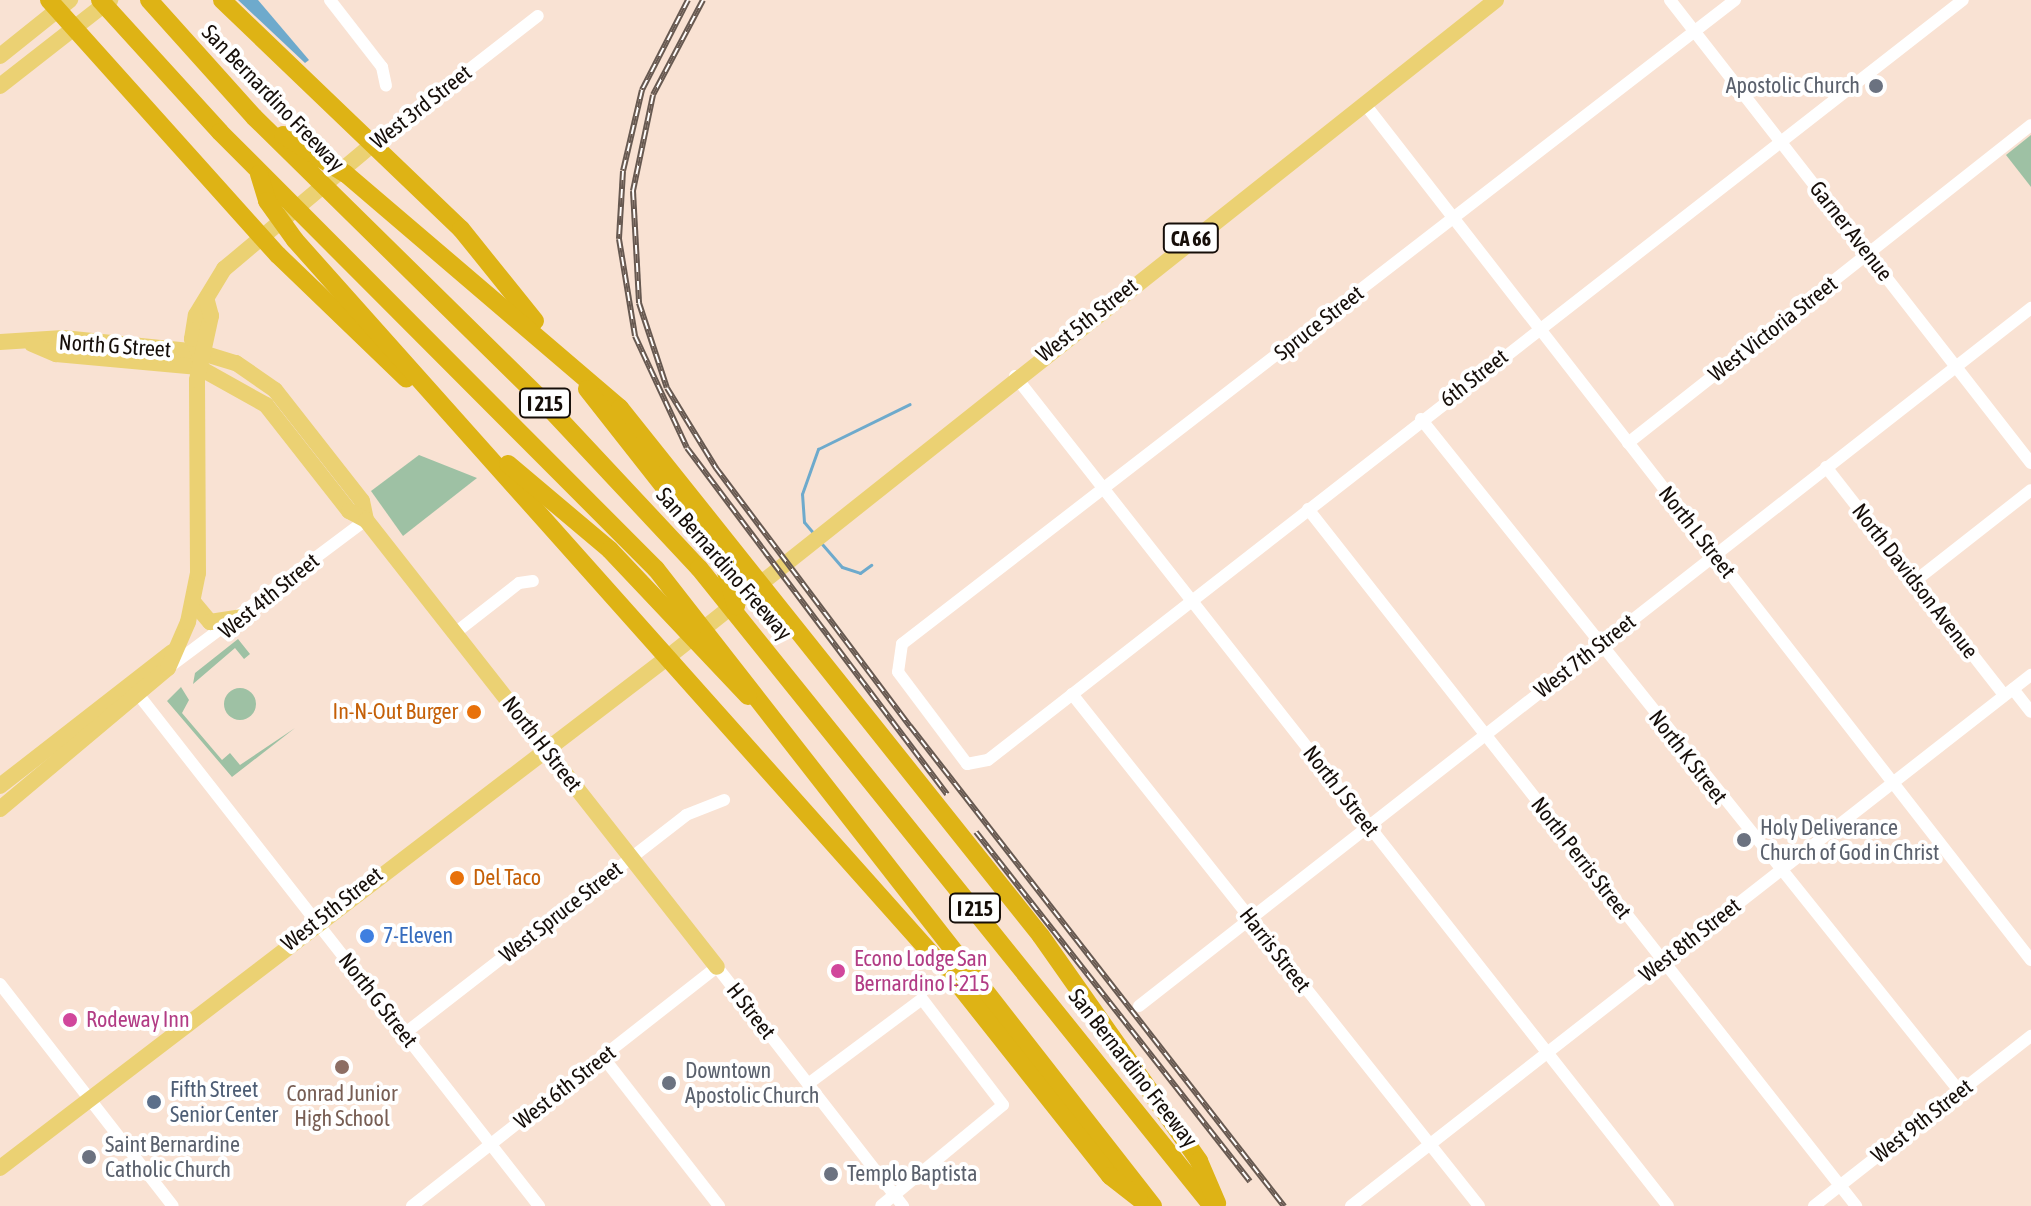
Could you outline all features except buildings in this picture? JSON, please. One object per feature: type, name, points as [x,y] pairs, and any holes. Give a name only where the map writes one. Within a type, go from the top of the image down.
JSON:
[{"type":"highway","name":"I 215","points":[[100,0],[259,171],[271,194],[316,226],[656,569],[857,818],[1150,1206]]},
{"type":"highway","name":"San Bernardino Freeway","points":[[149,0],[254,117],[537,395],[737,612],[1212,1206]]},
{"type":"highway","points":[[222,0],[461,229],[511,288],[723,562],[737,612]]},
{"type":"highway","points":[[58,3],[73,29],[258,234],[389,365],[634,574],[857,818]]},
{"type":"highway","points":[[254,117],[377,200],[470,275],[620,408],[859,702],[1041,936],[1199,1161],[1218,1206]]},
{"type":"highway","points":[[271,194],[675,652],[954,979],[1110,1176],[1150,1206]]},
{"type":"main road","points":[[0,86],[110,0]]},
{"type":"main road","name":"West 5th Street","points":[[0,1168],[543,746],[675,652],[1015,376],[1496,0]]},
{"type":"main road","points":[[2,49],[58,3]]},
{"type":"main road","name":"West 3rd Street","points":[[170,660],[194,603],[198,359],[207,341],[207,301],[224,269],[258,234],[372,145]]},
{"type":"main road","name":"North G Street","points":[[0,342],[32,344],[56,354],[198,359]]},
{"type":"main road","name":"North H Street","points":[[198,359],[257,397],[349,511],[366,520],[717,967]]},
{"type":"main road","points":[[194,603],[210,622],[243,617]]},
{"type":"main road","points":[[0,786],[170,660]]},
{"type":"main road","points":[[0,809],[133,688]]},
{"type":"street","points":[[330,0],[382,67],[386,86]]},
{"type":"street","name":"Garner Avenue","points":[[1670,0],[2031,463]]},
{"type":"street","name":"Spruce Street","points":[[988,760],[967,764],[898,672],[902,644],[1106,490],[1735,0]]},
{"type":"street","name":"6th Street","points":[[988,760],[1538,327],[1963,0]]},
{"type":"street","name":"West 3rd Street","points":[[372,145],[538,16]]},
{"type":"street","name":"North L Street","points":[[1364,103],[2031,960]]},
{"type":"street","name":"West Victoria Street","points":[[1628,443],[2031,125]]},
{"type":"street","name":"West 7th Street","points":[[1139,1006],[2031,308]]},
{"type":"street","name":"North J Street","points":[[1015,376],[1668,1206]]},
{"type":"street","name":"North K Street","points":[[1421,419],[1779,871],[1960,1092]]},
{"type":"street","name":"North Davidson Avenue","points":[[1826,467],[1915,581],[2009,692],[2031,712]]},
{"type":"street","points":[[1915,581],[2031,490]]},
{"type":"street","name":"North Perris Street","points":[[1308,509],[1856,1206]]},
{"type":"street","name":"West 4th Street","points":[[170,660],[243,617],[366,520]]},
{"type":"street","points":[[455,633],[519,583],[533,581]]},
{"type":"street","name":"West 8th Street","points":[[1351,1206],[2031,675]]},
{"type":"street","name":"North G Street","points":[[133,688],[539,1206]]},
{"type":"street","name":"Harris Street","points":[[1072,694],[1479,1206]]},
{"type":"street","name":"West Spruce Street","points":[[404,1034],[686,815],[724,800]]},
{"type":"street","name":"West 6th Street","points":[[412,1206],[717,967]]},
{"type":"street","name":"H Street","points":[[717,967],[903,1206]]},
{"type":"street","points":[[0,984],[173,1206]]},
{"type":"street","points":[[808,1084],[922,999],[1003,1105],[881,1206]]},
{"type":"street","name":"West 9th Street","points":[[1814,1206],[2031,1036]]},
{"type":"street","points":[[603,1057],[719,1206]]},
{"type":"green space","points":[[2031,135],[2031,187],[2006,155]]},
{"type":"green space","points":[[419,455],[477,478],[403,536],[371,491]]},
{"type":"green space","points":[[238,639],[250,654],[244,659],[235,648],[193,684],[195,673]]},
{"type":"green space","points":[[181,687],[189,700],[182,713],[222,760],[230,753],[240,765],[295,728],[232,777],[167,701]]},
{"type":"green space","points":[[240,688],[252,692],[256,704],[252,716],[240,720],[228,716],[224,704],[228,692]]},
{"type":"water","points":[[238,0],[258,0],[309,60],[305,63]]},
{"type":"waterway","points":[[815,535],[804,522],[802,494],[818,449],[910,404]]},
{"type":"waterway","points":[[822,544],[842,567],[860,573],[871,565]]},
{"type":"railway","points":[[688,0],[642,90],[623,171],[619,239],[635,336],[687,448],[947,794]]},
{"type":"railway","points":[[703,0],[653,95],[633,191],[639,303],[667,388],[716,468],[910,726],[1284,1206]]},
{"type":"railway","points":[[976,832],[1250,1182]]},
{"type":"place","name":"Apostolic Church","points":[[1876,86]]},
{"type":"place","name":"In-N-Out Burger","points":[[474,712]]},
{"type":"place","name":"Holy Deliverance Church of God in Christ","points":[[1744,840]]},
{"type":"place","name":"Del Taco","points":[[457,878]]},
{"type":"place","name":"7-Eleven","points":[[367,936]]},
{"type":"place","name":"Econo Lodge San Bernardino I-215","points":[[838,971]]},
{"type":"place","name":"Rodeway Inn","points":[[70,1020]]},
{"type":"place","name":"Conrad Junior High School","points":[[342,1067]]},
{"type":"place","name":"Downtown Apostolic Church","points":[[669,1083]]},
{"type":"place","name":"Fifth Street Senior Center","points":[[154,1102]]},
{"type":"place","name":"Saint Bernardine Catholic Church","points":[[89,1157]]},
{"type":"place","name":"Templo Baptista","points":[[831,1174]]}]
